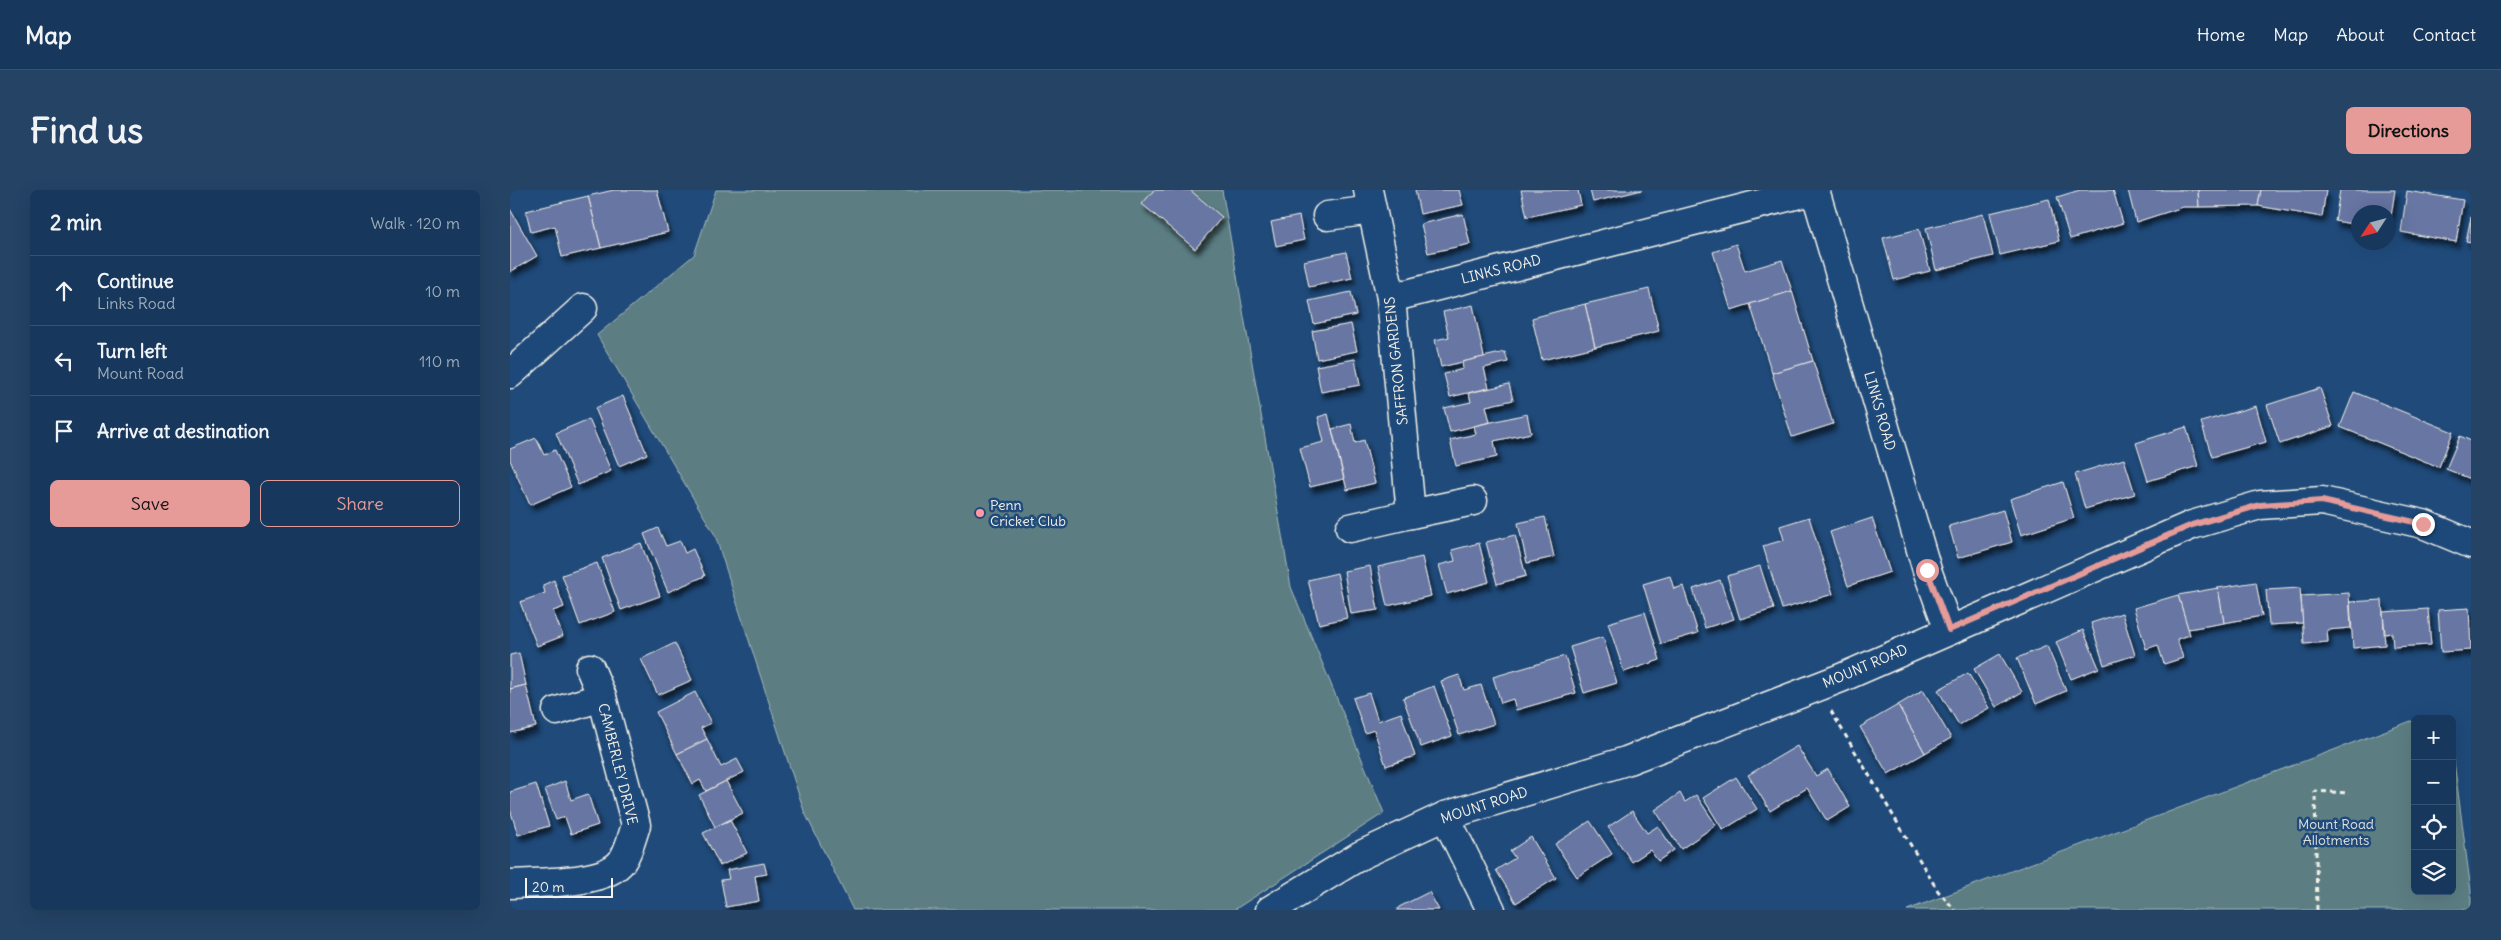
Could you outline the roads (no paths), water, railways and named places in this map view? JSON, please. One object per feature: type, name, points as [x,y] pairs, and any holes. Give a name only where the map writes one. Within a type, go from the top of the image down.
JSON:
[{"type":"street","name":"LINKS ROAD","points":[[1391,298],[1815,190],[1927,570],[1949,630]]},
{"type":"street","name":"SAFFRON GARDENS","points":[[1327,216],[1370,200],[1391,298],[1411,514]]},
{"type":"street","points":[[510,374],[583,308]]},
{"type":"street","points":[[1350,528],[1474,501]]},
{"type":"street","name":"MOUNT ROAD","points":[[1270,910],[1361,854],[1444,816],[1626,761],[1817,687],[2192,525],[2260,505],[2322,501],[2423,524],[2471,544]]},
{"type":"street","name":"CAMBERLEY DRIVE","points":[[510,884],[586,878],[608,873],[622,862],[630,845],[636,825],[602,697],[590,668]]},
{"type":"street","name":"CAMBERLEY DRIVE","points":[[557,712],[602,697]]},
{"type":"street","points":[[1444,816],[1491,910]]},
{"type":"place","name":"Penn Cricket Club","points":[[980,513]]},
{"type":"park label","name":"Mount Road Allotments","points":[[2336,832]]}]
